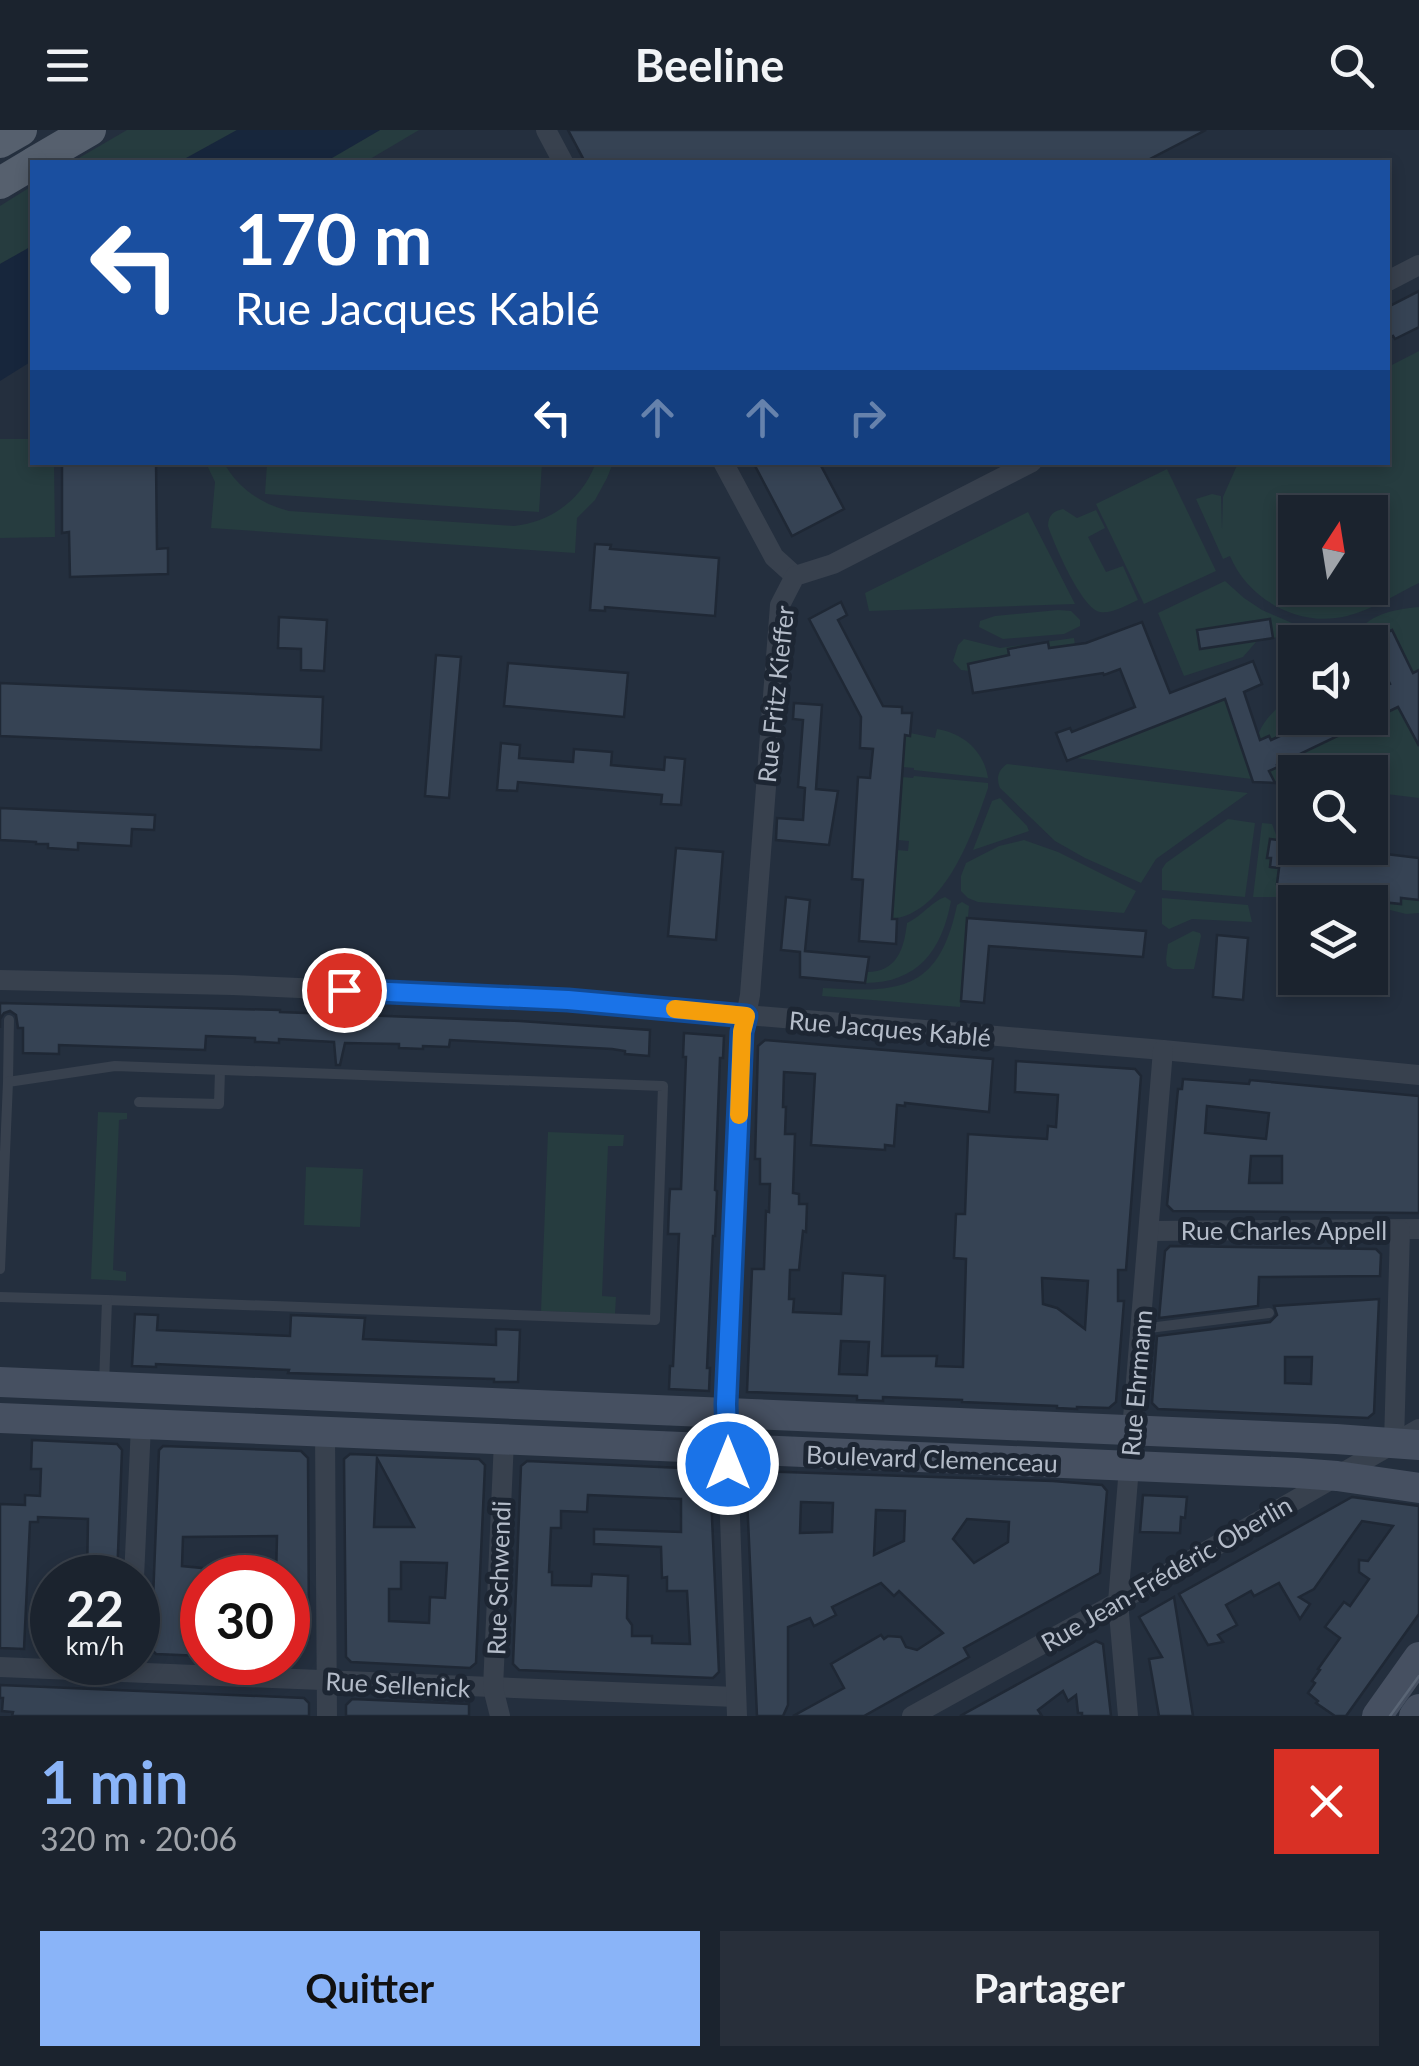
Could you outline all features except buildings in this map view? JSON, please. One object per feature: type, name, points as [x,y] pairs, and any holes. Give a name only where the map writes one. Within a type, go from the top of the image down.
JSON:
[{"type":"main road","points":[[0,142],[20,130]]},
{"type":"main road","points":[[39,160],[90,130]]},
{"type":"main road","points":[[0,184],[30,165]]},
{"type":"street","points":[[546,130],[562,160]]},
{"type":"street","points":[[1390,280],[1419,265]]},
{"type":"street","points":[[725,465],[774,557],[794,576]]},
{"type":"street","name":"Rue Fritz Kieffer","points":[[737,1706],[727,1412],[742,1032],[750,995],[780,606],[794,576],[833,564],[1026,465]]},
{"type":"street","name":"Rue Jacques Kablé","points":[[0,980],[232,985],[548,999],[1419,1075]]},
{"type":"street","name":"Rue Ehrmann","points":[[1128,1716],[1118,1602],[1163,1050]]},
{"type":"street","points":[[1409,1230],[1411,1439]]},
{"type":"street","name":"Rue Charles Appell","points":[[1149,1231],[1409,1230]]},
{"type":"street","name":"Boulevard Clemenceau","points":[[0,1382],[1411,1439]]},
{"type":"street","points":[[326,1396],[328,1716]]},
{"type":"street","name":"Boulevard Clemenceau","points":[[0,1418],[1336,1476],[1419,1488]]},
{"type":"street","points":[[135,1555],[140,1424]]},
{"type":"street","name":"Rue Jean-Frédéric Oberlin","points":[[912,1716],[1336,1476],[1411,1439]]},
{"type":"street","name":"Rue Schwendi","points":[[500,1716],[494,1688],[504,1440]]},
{"type":"street","points":[[1377,1716],[1419,1657]]},
{"type":"street","name":"Rue Sellenick","points":[[0,1667],[30,1667]]},
{"type":"street","name":"Rue Sellenick","points":[[160,1669],[737,1706]]},
{"type":"street","points":[[1414,1716],[1419,1709]]},
{"type":"lane","points":[[0,1269],[10,1020]]},
{"type":"lane","points":[[0,1296],[654,1320],[663,1086],[114,1066],[8,1082]]},
{"type":"lane","points":[[140,1102],[219,1104],[220,1070]]},
{"type":"lane","points":[[104,1386],[108,1300]]},
{"type":"lane","points":[[1140,1329],[1269,1313]]},
{"type":"green space","points":[[127,130],[237,130],[183,160],[75,160]]},
{"type":"green space","points":[[380,130],[419,130],[368,160],[328,160]]},
{"type":"green space","points":[[30,187],[30,247],[0,264],[0,206]]},
{"type":"green space","points":[[1419,351],[1419,583],[1388,599],[1388,495],[1278,495],[1278,605],[1377,605],[1347,616],[1311,618],[1278,607],[1263,597],[1249,586],[1230,556],[1223,559],[1196,499],[1212,494],[1221,496],[1222,529],[1223,497],[1237,465],[1390,465],[1390,366]]},
{"type":"green space","points":[[0,439],[30,439],[30,465],[54,465],[55,537],[0,538]]},
{"type":"green space","points":[[207,465],[225,465],[251,494],[289,511],[514,526],[552,514],[582,489],[595,465],[612,465],[595,500],[577,518],[575,553],[211,528],[215,482]]},
{"type":"green space","points":[[267,465],[542,465],[539,512],[265,494]]},
{"type":"green space","points":[[1167,469],[1216,571],[1144,604],[1096,504]]},
{"type":"green space","points":[[1063,509],[1077,518],[1096,510],[1105,528],[1088,537],[1106,572],[1123,566],[1138,600],[1100,612],[1085,600],[1048,526],[1052,514]]},
{"type":"green space","points":[[1028,512],[1075,604],[869,611],[865,593]]},
{"type":"green space","points":[[1225,581],[1262,610],[1293,625],[1278,625],[1278,637],[1273,638],[1270,619],[1197,630],[1200,649],[1260,640],[1243,657],[1184,676],[1158,613]]},
{"type":"green space","points":[[1419,607],[1419,670],[1408,676],[1405,655],[1392,630],[1388,632],[1388,625],[1365,625],[1398,610]]},
{"type":"green space","points":[[1071,611],[1080,620],[1080,626],[1064,634],[1003,639],[979,627],[980,621],[995,616]]},
{"type":"green space","points":[[1074,638],[1075,645],[1049,648],[1048,642],[1009,649],[1009,655],[969,664],[970,671],[961,670],[953,661],[964,639],[1000,648]]},
{"type":"green space","points":[[1225,699],[1252,779],[1076,758]]},
{"type":"green space","points":[[1398,707],[1419,746],[1419,798],[1388,794],[1388,755],[1298,755],[1340,735],[1388,735],[1388,712]]},
{"type":"green space","points":[[1277,708],[1278,735],[1282,735],[1257,742],[1266,721]]},
{"type":"green space","points":[[937,729],[971,745],[988,778],[903,767],[905,735],[935,738]]},
{"type":"green space","points":[[1007,764],[1248,793],[1156,859],[1141,883],[1055,841],[1000,788],[999,774]]},
{"type":"green space","points":[[1278,767],[1278,781],[1274,781],[1269,771]]},
{"type":"green space","points":[[902,777],[988,783],[988,788],[965,847],[942,887],[911,913],[892,919],[897,850],[908,851],[909,841],[898,840]]},
{"type":"green space","points":[[1000,798],[1029,831],[973,850],[992,801]]},
{"type":"green space","points":[[1228,819],[1255,823],[1245,897],[1162,890],[1162,869],[1166,863]]},
{"type":"green space","points":[[1262,823],[1272,824],[1278,840],[1270,840],[1267,857],[1271,858],[1270,867],[1279,868],[1278,884],[1287,885],[1278,885],[1278,897],[1253,897]]},
{"type":"green space","points":[[1024,840],[1058,852],[1136,891],[1124,913],[978,902],[961,891],[966,863],[999,846]]},
{"type":"green space","points":[[1289,872],[1298,873],[1297,885],[1287,885]]},
{"type":"green space","points":[[945,897],[951,901],[947,919],[924,960],[900,977],[865,983],[867,972],[885,968],[897,957],[907,923]]},
{"type":"green space","points":[[1162,898],[1248,905],[1252,922],[1192,919],[1169,929],[1162,924]]},
{"type":"green space","points":[[1401,898],[1419,900],[1419,913],[1388,910],[1388,902],[1400,903]]},
{"type":"green space","points":[[962,902],[969,906],[960,1007],[822,996],[823,988],[874,989],[912,981],[939,955],[957,905]]},
{"type":"green space","points":[[1193,931],[1201,936],[1194,969],[1167,966],[1168,944]]},
{"type":"green space","points":[[98,1112],[127,1113],[127,1119],[119,1120],[113,1270],[126,1272],[126,1281],[91,1279]]},
{"type":"green space","points":[[548,1132],[624,1135],[623,1146],[608,1146],[602,1296],[616,1297],[615,1314],[541,1311]]},
{"type":"green space","points":[[306,1167],[363,1169],[360,1227],[304,1225]]},
{"type":"water","points":[[237,130],[380,130],[328,160],[183,160]]},
{"type":"water","points":[[30,247],[30,362],[0,381],[0,264]]},
{"type":"tram line","points":[[1390,1716],[1419,1676]]},
{"type":"slow traffic","points":[[675,1009],[746,1016],[739,1115]]},
{"type":"route","points":[[344,990],[568,1000],[746,1016],[742,1032],[726,1404],[728,1464]]}]
